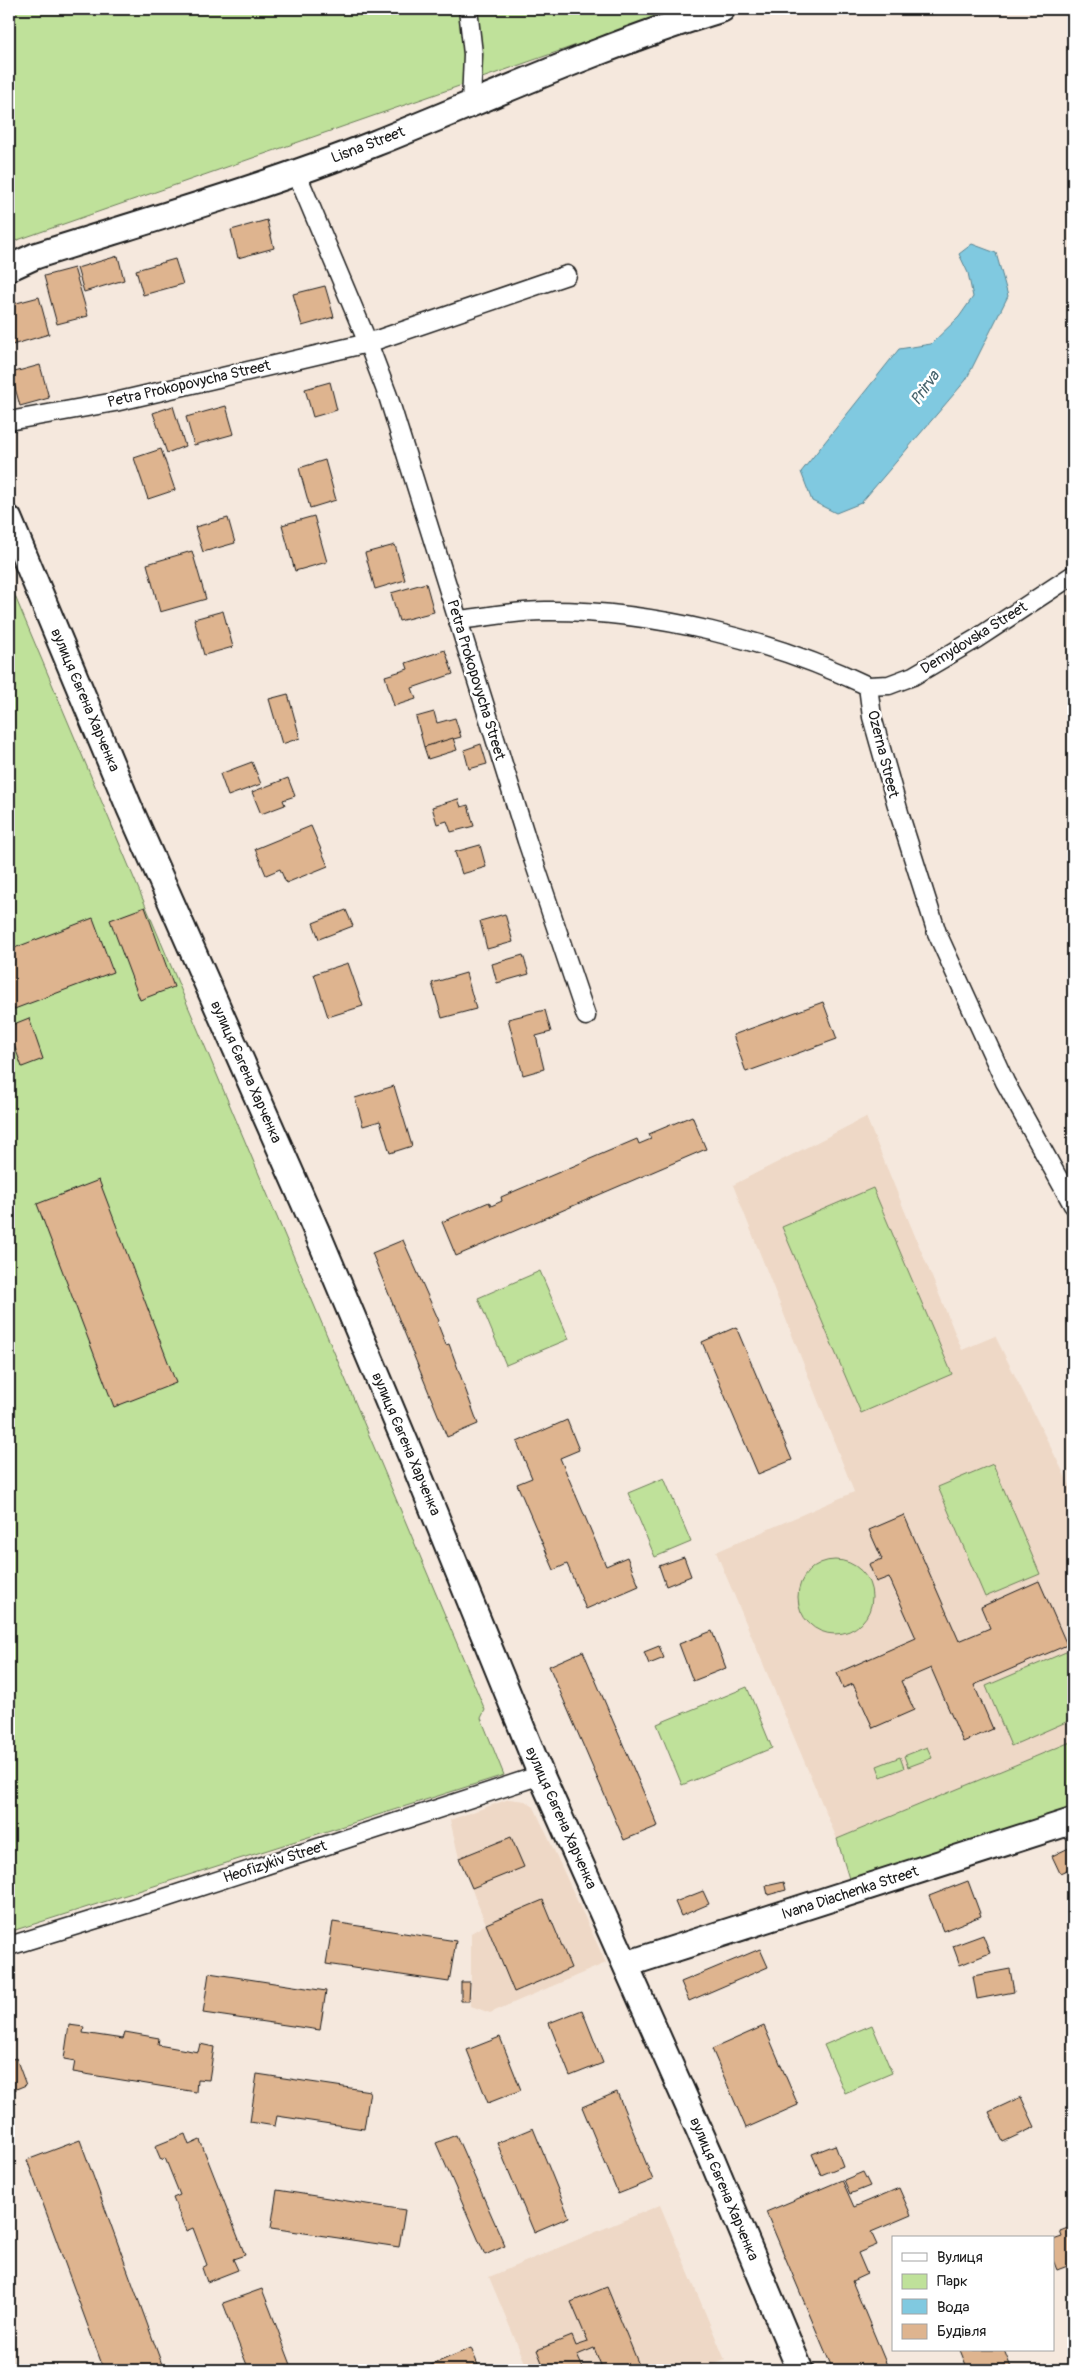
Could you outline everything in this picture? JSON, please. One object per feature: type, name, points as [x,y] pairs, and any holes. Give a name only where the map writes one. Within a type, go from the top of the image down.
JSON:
[{"type":"main road","name":"Lisna Street","points":[[9,268],[36,256],[296,172],[470,104],[542,73],[722,9]]},
{"type":"main road","name":"вулиця Євгена Харченка","points":[[9,519],[130,809],[316,1230],[541,1775],[627,1964],[712,2159],[800,2370]]},
{"type":"main road","name":"Ivana Diachenka Street","points":[[627,1964],[1073,1821]]},
{"type":"street","points":[[468,9],[472,54],[470,104]]},
{"type":"street","name":"Petra Prokopovycha Street","points":[[296,172],[368,343],[388,396],[526,841],[586,1016]]},
{"type":"street","name":"Petra Prokopovycha Street","points":[[9,421],[115,402],[368,343],[567,275]]},
{"type":"street","name":"Demydovska Street","points":[[868,686],[889,686],[913,676],[976,639],[1073,575]]},
{"type":"street","points":[[458,620],[544,611],[615,613],[686,626],[764,646],[826,666],[868,686]]},
{"type":"street","name":"Ozerna Street","points":[[868,686],[872,717],[900,816],[937,933],[1005,1082],[1073,1204]]},
{"type":"street","name":"Heofizykiv Street","points":[[9,1946],[165,1898],[541,1775]]},
{"type":"shaded area","points":[[866,1117],[962,1350],[995,1336],[1073,1492],[1073,1741],[837,1839],[716,1552],[854,1492],[733,1185]]},
{"type":"shaded area","points":[[509,1799],[525,1801],[534,1807],[606,1963],[490,2013],[471,2006],[471,1933],[486,1924],[459,1858],[450,1820]]},
{"type":"shaded area","points":[[660,2205],[725,2360],[700,2370],[528,2370],[489,2277]]},
{"type":"green space","points":[[9,9],[680,9],[9,243]]},
{"type":"green space","points":[[9,582],[485,1710],[481,1718],[504,1775],[9,1932]]},
{"type":"green space","points":[[873,1188],[952,1374],[861,1413],[782,1227]]},
{"type":"green space","points":[[540,1271],[569,1339],[506,1365],[478,1298]]},
{"type":"green space","points":[[993,1464],[1040,1574],[985,1597],[938,1487]]},
{"type":"green space","points":[[664,1478],[691,1542],[655,1557],[628,1493]]},
{"type":"green space","points":[[835,1560],[856,1566],[866,1576],[872,1597],[866,1618],[856,1628],[835,1634],[814,1628],[804,1618],[798,1597],[804,1576],[814,1566]]},
{"type":"green space","points":[[1073,1649],[1073,1719],[1011,1746],[986,1686]]},
{"type":"green space","points":[[747,1687],[772,1748],[682,1785],[657,1724]]},
{"type":"green space","points":[[1073,1741],[1073,1809],[850,1882],[837,1839]]},
{"type":"green space","points":[[927,1747],[932,1758],[908,1767],[904,1756]]},
{"type":"green space","points":[[900,1757],[904,1768],[881,1777],[877,1766]]},
{"type":"green space","points":[[872,2025],[892,2073],[845,2093],[824,2045]]},
{"type":"water","name":"Prirva","points":[[972,244],[996,253],[1008,296],[966,380],[861,503],[836,513],[812,501],[801,472],[899,349],[931,344],[959,317],[973,297],[968,273],[959,254]]},
{"type":"building","points":[[267,220],[274,248],[238,258],[231,230]]},
{"type":"building","points":[[118,256],[124,280],[84,292],[77,268]]},
{"type":"building","points":[[175,259],[183,284],[143,295],[136,270]]},
{"type":"building","points":[[74,268],[88,316],[57,324],[44,276]]},
{"type":"building","points":[[325,286],[334,317],[302,326],[293,294]]},
{"type":"building","points":[[39,297],[49,334],[12,345],[9,334],[9,305]]},
{"type":"building","points":[[40,365],[49,398],[20,406],[11,373]]},
{"type":"building","points":[[330,382],[337,410],[313,417],[305,389]]},
{"type":"building","points":[[173,406],[185,446],[167,453],[153,413]]},
{"type":"building","points":[[226,406],[234,434],[194,445],[186,417]]},
{"type":"building","points":[[161,449],[175,490],[148,499],[134,458]]},
{"type":"building","points":[[325,460],[336,500],[310,508],[299,468]]},
{"type":"building","points":[[314,516],[327,562],[295,571],[282,525]]},
{"type":"building","points":[[228,518],[235,543],[203,552],[195,527]]},
{"type":"building","points":[[395,545],[405,580],[375,589],[365,553]]},
{"type":"building","points":[[192,551],[206,599],[160,612],[147,564]]},
{"type":"building","points":[[426,583],[434,612],[399,621],[391,593]]},
{"type":"building","points":[[223,611],[233,647],[204,655],[194,619]]},
{"type":"building","points":[[445,650],[453,674],[412,688],[416,699],[394,706],[385,676],[408,669],[406,663]]},
{"type":"building","points":[[288,694],[300,738],[282,744],[269,699]]},
{"type":"building","points":[[434,712],[437,723],[455,718],[461,737],[424,747],[416,717]]},
{"type":"building","points":[[453,738],[457,750],[428,759],[424,747]]},
{"type":"building","points":[[481,744],[487,764],[469,769],[464,750]]},
{"type":"building","points":[[252,762],[261,784],[228,796],[220,774]]},
{"type":"building","points":[[288,778],[295,796],[283,800],[285,805],[261,814],[252,792]]},
{"type":"building","points":[[458,799],[461,807],[468,805],[474,826],[451,832],[447,821],[437,824],[432,807]]},
{"type":"building","points":[[311,826],[328,866],[286,883],[280,869],[266,875],[255,849]]},
{"type":"building","points":[[480,845],[486,867],[462,874],[455,852]]},
{"type":"building","points":[[145,907],[174,987],[140,1000],[110,920]]},
{"type":"building","points":[[346,910],[353,926],[319,939],[313,923]]},
{"type":"building","points":[[505,914],[513,942],[487,949],[480,921]]},
{"type":"building","points":[[93,918],[113,972],[9,1011],[9,950]]},
{"type":"building","points":[[523,955],[529,974],[497,983],[492,964]]},
{"type":"building","points":[[348,963],[363,1006],[328,1017],[314,974]]},
{"type":"building","points":[[466,973],[476,1009],[442,1018],[432,983]]},
{"type":"building","points":[[823,1002],[837,1039],[746,1072],[733,1035]]},
{"type":"building","points":[[545,1010],[551,1032],[536,1036],[544,1069],[523,1075],[508,1019]]},
{"type":"building","points":[[29,1018],[43,1059],[22,1067],[9,1031],[9,1026]]},
{"type":"building","points":[[394,1086],[412,1146],[390,1153],[380,1121],[363,1126],[355,1098]]},
{"type":"building","points":[[692,1116],[706,1149],[456,1256],[442,1222],[489,1202],[491,1206],[502,1201],[501,1197],[637,1139],[639,1144],[651,1139],[649,1134]]},
{"type":"building","points":[[99,1180],[176,1383],[114,1407],[37,1204]]},
{"type":"building","points":[[403,1240],[439,1321],[437,1322],[446,1345],[449,1344],[478,1424],[447,1437],[372,1253]]},
{"type":"building","points":[[736,1327],[792,1460],[758,1474],[702,1342]]},
{"type":"building","points":[[567,1420],[579,1450],[560,1458],[606,1566],[627,1557],[639,1586],[586,1609],[567,1564],[554,1570],[517,1484],[532,1478],[517,1442]]},
{"type":"building","points":[[904,1515],[959,1641],[990,1628],[981,1607],[1039,1581],[1067,1645],[974,1685],[993,1729],[963,1742],[931,1668],[901,1681],[914,1710],[873,1728],[853,1684],[843,1688],[837,1673],[916,1638],[889,1577],[876,1582],[869,1564],[882,1559],[869,1530]]},
{"type":"building","points":[[684,1557],[691,1576],[666,1586],[659,1566]]},
{"type":"building","points":[[712,1631],[726,1668],[693,1681],[679,1644]]},
{"type":"building","points":[[659,1646],[664,1658],[649,1664],[644,1652]]},
{"type":"building","points":[[583,1651],[658,1826],[624,1840],[549,1666]]},
{"type":"building","points":[[511,1837],[524,1867],[472,1888],[459,1858]]},
{"type":"building","points":[[1073,1846],[1073,1867],[1060,1873],[1052,1856]]},
{"type":"building","points":[[968,1881],[981,1916],[943,1931],[929,1896]]},
{"type":"building","points":[[784,1882],[786,1890],[768,1895],[766,1886]]},
{"type":"building","points":[[703,1891],[709,1904],[681,1916],[675,1902]]},
{"type":"building","points":[[543,1900],[571,1968],[514,1992],[486,1924]]},
{"type":"building","points":[[333,1922],[456,1941],[449,1982],[326,1964]]},
{"type":"building","points":[[983,1935],[990,1953],[960,1965],[953,1946]]},
{"type":"building","points":[[760,1949],[768,1967],[689,2001],[681,1982]]},
{"type":"building","points":[[1010,1969],[1014,1992],[977,1999],[973,1976]]},
{"type":"building","points":[[209,1973],[326,1991],[320,2030],[203,2013]]},
{"type":"building","points":[[461,1982],[470,1982],[469,2001],[461,2001]]},
{"type":"building","points":[[582,2010],[603,2063],[570,2076],[549,2023]]},
{"type":"building","points":[[69,2025],[84,2027],[83,2033],[123,2039],[125,2032],[159,2038],[158,2045],[198,2052],[200,2044],[214,2047],[209,2080],[197,2079],[196,2092],[73,2072],[75,2061],[64,2059]]},
{"type":"building","points":[[764,2026],[798,2105],[746,2128],[712,2049]]},
{"type":"building","points":[[500,2037],[521,2090],[488,2103],[467,2050]]},
{"type":"building","points":[[16,2058],[26,2085],[9,2092],[9,2060]]},
{"type":"building","points":[[257,2074],[370,2091],[364,2129],[277,2116],[275,2126],[250,2122]]},
{"type":"building","points":[[617,2092],[653,2180],[618,2194],[582,2107]]},
{"type":"building","points":[[1021,2097],[1035,2127],[1003,2142],[989,2112]]},
{"type":"building","points":[[533,2128],[569,2217],[534,2232],[497,2143]]},
{"type":"building","points":[[185,2134],[189,2145],[200,2140],[245,2255],[233,2259],[238,2270],[207,2282],[202,2268],[207,2265],[193,2228],[186,2231],[173,2198],[180,2195],[165,2158],[161,2160],[155,2146]]},
{"type":"building","points":[[456,2135],[505,2246],[485,2255],[436,2143]]},
{"type":"building","points":[[80,2140],[164,2370],[104,2370],[27,2160]]},
{"type":"building","points":[[835,2145],[843,2166],[821,2175],[812,2154]]},
{"type":"building","points":[[863,2172],[870,2186],[850,2194],[844,2180]]},
{"type":"building","points":[[842,2180],[854,2207],[899,2188],[911,2215],[871,2232],[877,2245],[858,2253],[867,2274],[852,2281],[889,2370],[833,2370],[766,2212]]},
{"type":"building","points":[[277,2190],[405,2210],[399,2247],[271,2228]]},
{"type":"building","points":[[1073,2226],[1073,2264],[1057,2270],[1054,2262],[1054,2240],[1062,2237],[1060,2231]]},
{"type":"building","points":[[607,2287],[641,2370],[603,2370],[594,2348],[577,2355],[583,2368],[577,2370],[545,2370],[537,2350],[572,2336],[576,2346],[588,2342],[571,2302]]},
{"type":"building","points":[[262,2289],[293,2370],[249,2370],[239,2345],[223,2303]]},
{"type":"building","points":[[471,2348],[480,2370],[419,2370]]},
{"type":"building","points":[[961,2352],[1005,2352],[1012,2370],[968,2370]]}]
